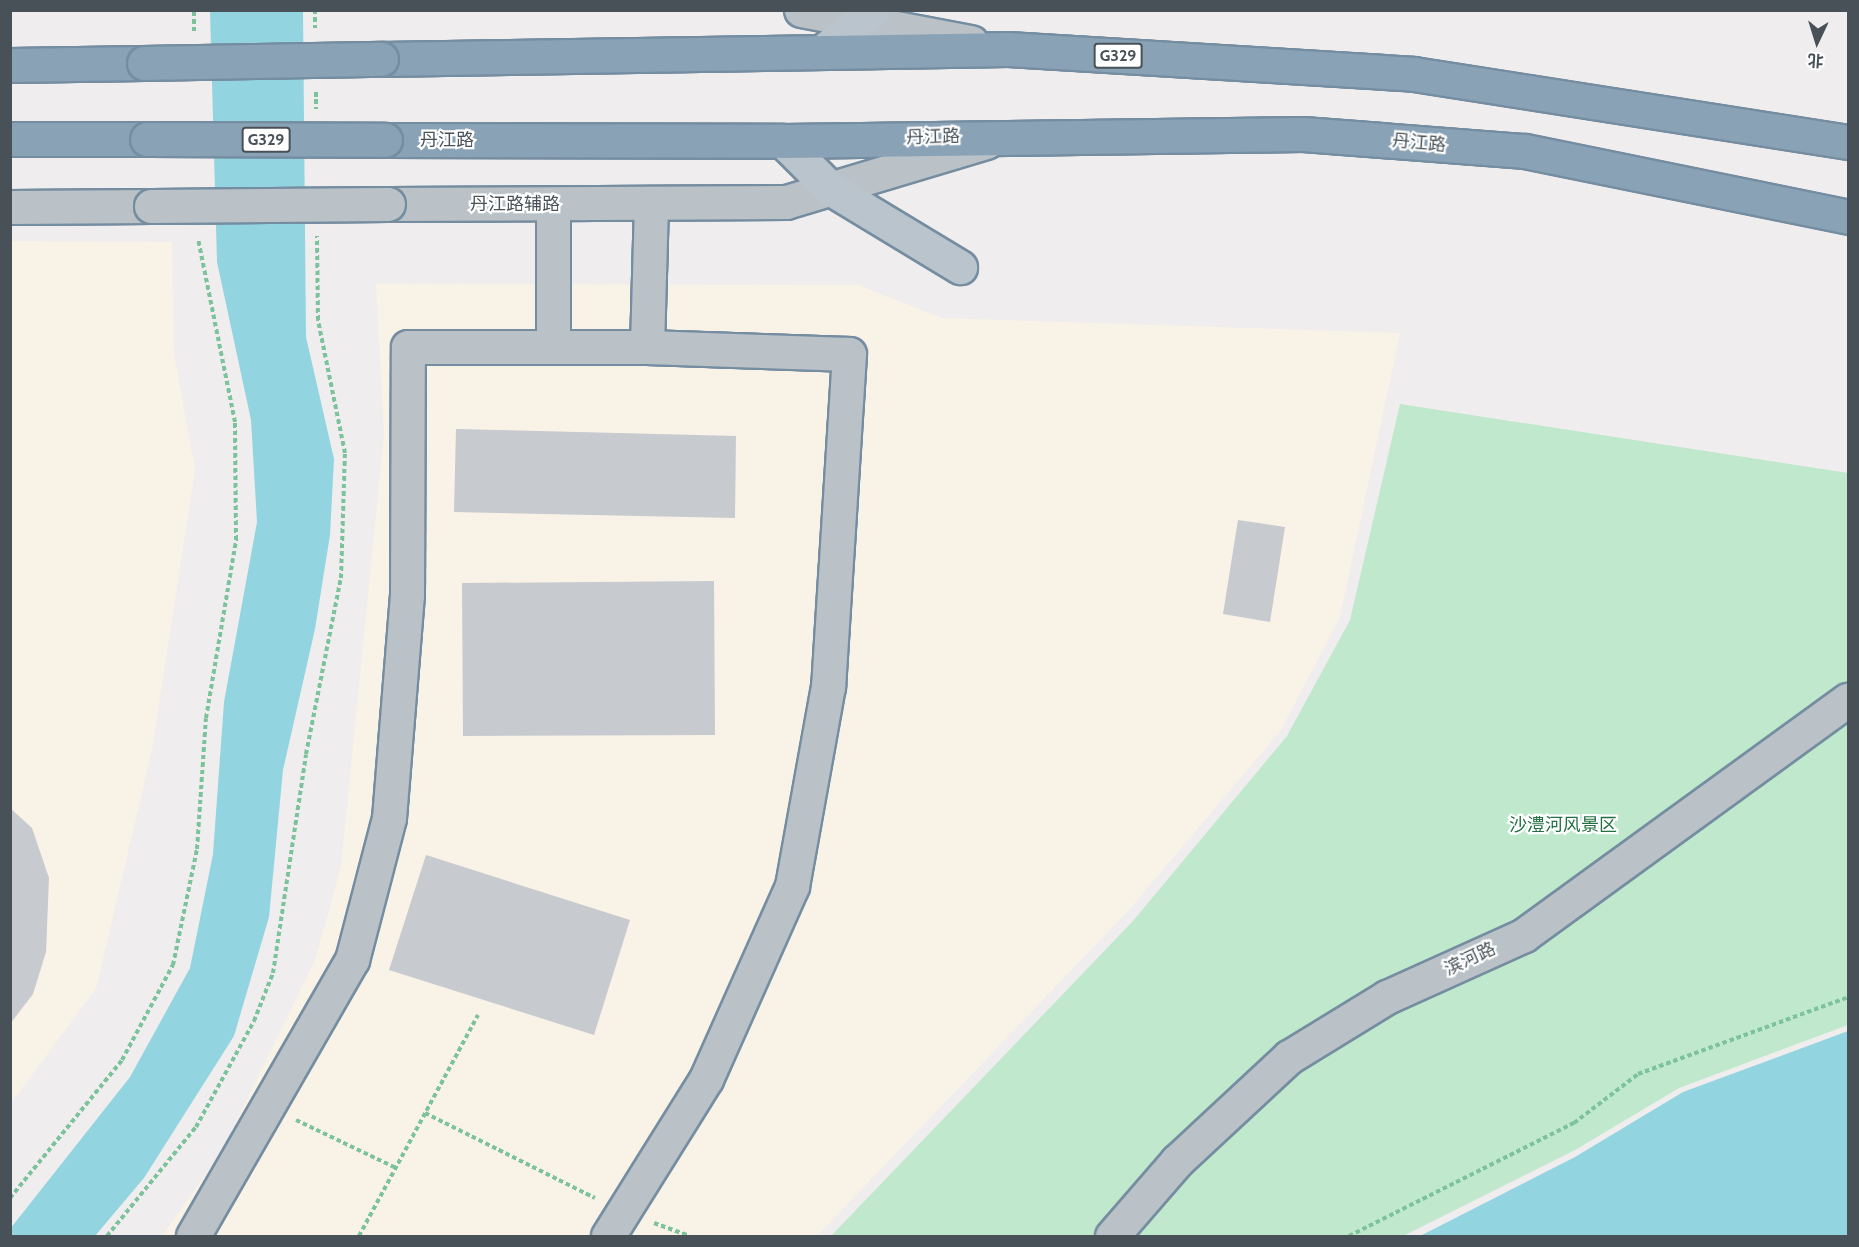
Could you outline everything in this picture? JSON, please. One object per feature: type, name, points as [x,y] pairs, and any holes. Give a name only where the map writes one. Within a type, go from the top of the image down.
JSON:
[{"type":"highway","name":"G329","points":[[10,65],[1008,49],[1414,74],[1848,142]]},
{"type":"highway","name":"丹江路","points":[[10,139],[783,141],[1010,135],[1303,134],[1525,151],[1848,218]]},
{"type":"street","points":[[801,10],[866,16],[1008,49]]},
{"type":"street","points":[[823,51],[866,16]]},
{"type":"street","name":"丹江路辅路","points":[[10,207],[786,202],[1010,135]]},
{"type":"street","points":[[783,141],[831,189],[960,267]]},
{"type":"street","points":[[646,347],[651,203]]},
{"type":"street","points":[[552,204],[553,347]]},
{"type":"street","points":[[193,1236],[270,1107],[352,960],[389,818],[407,595],[408,347],[646,347],[849,354],[828,686],[792,886],[706,1079],[616,1224]]},
{"type":"street","name":"滨河路","points":[[1112,1236],[1177,1161],[1288,1057],[1388,998],[1524,935],[1848,700]]},
{"type":"path","points":[[194,44],[195,10]]},
{"type":"path","points":[[315,10],[315,34]]},
{"type":"path","points":[[315,82],[316,117]]},
{"type":"path","points":[[106,1236],[196,1127],[254,1022],[273,973],[306,754],[341,578],[345,453],[318,320],[317,225]]},
{"type":"path","points":[[10,1198],[122,1060],[173,965],[197,849],[206,718],[236,540],[235,422],[196,226]]},
{"type":"path","points":[[1348,1236],[1574,1123],[1638,1074],[1848,997]]},
{"type":"path","points":[[359,1236],[478,1016]]},
{"type":"path","points":[[270,1107],[396,1168]]},
{"type":"path","points":[[425,1113],[616,1224],[690,1236]]},
{"type":"shaded area","points":[[11,241],[172,242],[174,354],[195,470],[152,750],[96,989],[11,1103]]},
{"type":"shaded area","points":[[376,284],[858,285],[942,318],[1400,333],[1340,617],[1281,730],[1128,911],[817,1236],[162,1236],[222,1151],[315,960],[341,867],[384,433]]},
{"type":"green space","name":"沙澧河风景区","points":[[1400,404],[1848,473],[1848,1025],[1679,1088],[1575,1150],[1403,1236],[831,1236],[1133,921],[1287,736],[1350,620]]},
{"type":"water","points":[[210,11],[303,11],[306,337],[334,459],[330,535],[315,629],[283,770],[269,917],[234,1036],[144,1178],[95,1236],[11,1236],[10,1229],[130,1077],[190,968],[213,854],[224,702],[257,522],[251,420],[217,262]]},
{"type":"water","points":[[1848,1031],[1848,1236],[1420,1236],[1575,1157],[1683,1092]]},
{"type":"building","points":[[456,429],[736,436],[735,518],[454,512]]},
{"type":"building","points":[[1238,520],[1285,527],[1270,622],[1223,614]]},
{"type":"building","points":[[714,581],[715,735],[463,736],[462,583]]},
{"type":"building","points":[[10,808],[32,828],[49,878],[46,952],[33,994],[10,1024]]},
{"type":"building","points":[[426,855],[630,920],[594,1035],[389,970]]}]
